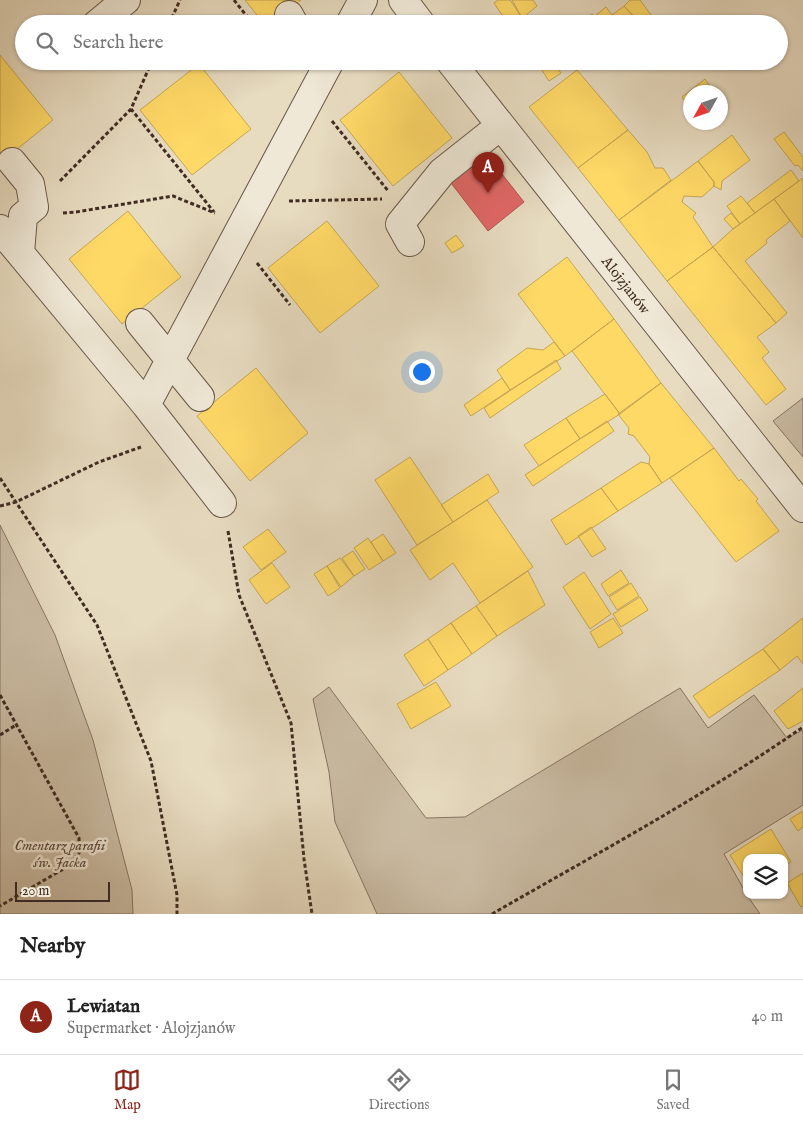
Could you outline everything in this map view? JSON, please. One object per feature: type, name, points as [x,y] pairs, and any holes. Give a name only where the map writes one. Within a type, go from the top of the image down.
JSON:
[{"type":"street","points":[[108,15],[126,0]]},
{"type":"street","points":[[355,15],[363,0]]},
{"type":"street","points":[[403,0],[414,15]]},
{"type":"street","points":[[146,404],[320,70]]},
{"type":"street","name":"Alojzjanów","points":[[457,70],[803,508]]},
{"type":"street","points":[[410,242],[400,224],[442,172],[500,126]]},
{"type":"street","points":[[12,162],[30,184],[34,207],[23,216],[20,253]]},
{"type":"street","points":[[0,229],[146,404],[222,504]]},
{"type":"street","points":[[140,323],[200,397]]},
{"type":"path","points":[[173,15],[180,0]]},
{"type":"path","points":[[234,0],[246,15]]},
{"type":"path","points":[[148,70],[131,109],[34,207],[53,213],[76,212],[173,196],[215,213]]},
{"type":"path","points":[[131,109],[159,144]]},
{"type":"path","points":[[327,114],[396,199]]},
{"type":"path","points":[[282,201],[386,199]]},
{"type":"path","points":[[0,506],[16,502],[99,462],[151,444],[167,431]]},
{"type":"path","points":[[0,478],[97,625],[151,761],[178,895],[177,914]]},
{"type":"path","points":[[222,504],[239,595],[290,723],[304,859],[312,914]]},
{"type":"path","points":[[0,695],[79,838],[79,853],[70,865],[0,906]]},
{"type":"path","points":[[0,735],[16,725]]},
{"type":"path","points":[[492,914],[688,800],[769,751],[803,727]]},
{"type":"green space","points":[[803,398],[803,457],[773,421]]},
{"type":"green space","name":"Cmentarz parafii św. Jacka","points":[[0,525],[55,635],[93,740],[132,890],[133,914],[0,914]]},
{"type":"green space","points":[[329,687],[426,818],[465,817],[680,688],[708,728],[754,695],[787,738],[803,730],[803,805],[724,854],[743,888],[743,899],[750,899],[760,914],[377,914],[335,822],[329,772],[313,699]]},
{"type":"building: Homes","points":[[245,0],[301,0],[282,15],[257,15]]},
{"type":"building: Homes","points":[[498,0],[510,0],[520,15],[502,15],[494,3]]},
{"type":"building: Homes","points":[[512,0],[533,0],[537,6],[526,15],[520,15]]},
{"type":"building: Homes","points":[[630,0],[640,0],[651,15],[632,15],[624,6]]},
{"type":"building: Homes","points":[[624,6],[632,15],[612,15]]},
{"type":"building: Homes","points":[[606,7],[612,15],[596,15]]},
{"type":"building: Homes","points":[[0,55],[53,120],[0,163]]},
{"type":"building: Homes","points":[[191,70],[204,70],[251,129],[192,175],[140,110]]},
{"type":"building: Homes","points":[[542,70],[559,70],[561,73],[549,81]]},
{"type":"building: Homes","points":[[577,70],[628,130],[578,168],[529,107]]},
{"type":"building: Homes","points":[[399,72],[452,138],[393,186],[340,120]]},
{"type":"building: Homes","points":[[705,79],[709,85],[697,85]]},
{"type":"building: Homes","points":[[628,130],[647,152],[655,168],[663,168],[671,180],[619,220],[578,168]]},
{"type":"building: Homes","points":[[784,132],[803,157],[803,171],[798,165],[795,166],[774,139]]},
{"type":"building: Homes","points":[[732,135],[750,160],[722,181],[721,190],[714,186],[714,182],[698,161]]},
{"type":"building: Homes","points":[[698,161],[714,182],[714,186],[702,197],[684,196],[682,202],[696,213],[693,217],[713,247],[667,281],[619,220]]},
{"type":"building: Homes","points":[[791,170],[799,181],[755,213],[747,203]]},
{"type":"building: Homes","points":[[803,178],[803,238],[774,199]]},
{"type":"building: Homes","points":[[741,196],[755,213],[740,224],[727,206]]},
{"type":"building: Homes","points":[[774,199],[790,221],[766,240],[767,243],[745,261],[787,313],[776,323],[713,247],[733,229]]},
{"type":"building: Homes","points":[[128,211],[181,277],[122,324],[69,259]]},
{"type":"building: Homes","points":[[731,213],[740,224],[733,229],[724,219]]},
{"type":"building: Homes","points":[[327,221],[379,286],[320,333],[268,268]]},
{"type":"building: Homes","points":[[456,235],[464,246],[452,253],[445,243]]},
{"type":"building: Homes","points":[[713,247],[776,323],[757,337],[769,352],[762,358],[786,389],[766,405],[667,281]]},
{"type":"building: Homes","points":[[567,257],[614,319],[565,356],[518,294]]},
{"type":"building: Homes","points":[[614,319],[661,383],[620,414],[572,351]]},
{"type":"building: Homes","points":[[554,342],[565,356],[510,390],[497,370],[527,348],[543,350]]},
{"type":"building: Homes","points":[[556,360],[561,369],[490,418],[484,408]]},
{"type":"building: Homes","points":[[256,368],[308,433],[250,481],[197,416]]},
{"type":"building: Homes","points":[[502,378],[510,390],[471,416],[464,405]]},
{"type":"building: Homes","points":[[661,383],[714,448],[662,483],[649,464],[650,457],[634,436],[628,434],[629,428],[618,414]]},
{"type":"building: Homes","points":[[605,394],[620,414],[580,439],[566,418]]},
{"type":"building: Homes","points":[[566,418],[580,439],[539,466],[524,445]]},
{"type":"building: Homes","points":[[607,421],[614,431],[533,486],[525,475]]},
{"type":"building: Homes","points":[[714,448],[739,481],[741,479],[758,499],[756,501],[779,531],[736,562],[670,478]]},
{"type":"building: Homes","points":[[410,457],[453,522],[417,545],[375,480]]},
{"type":"building: Homes","points":[[641,462],[649,464],[662,483],[618,511],[601,488]]},
{"type":"building: Homes","points":[[488,474],[499,492],[453,522],[441,505]]},
{"type":"building: Homes","points":[[601,488],[618,511],[566,545],[551,520]]},
{"type":"building: Homes","points":[[487,500],[533,567],[480,603],[453,563],[430,580],[410,550]]},
{"type":"building: Homes","points":[[591,527],[606,549],[592,557],[578,536]]},
{"type":"building: Homes","points":[[268,529],[286,552],[261,570],[243,547]]},
{"type":"building: Homes","points":[[383,534],[396,553],[383,561],[371,542]]},
{"type":"building: Homes","points":[[368,538],[383,561],[369,570],[354,548]]},
{"type":"building: Homes","points":[[353,551],[365,569],[354,576],[342,558]]},
{"type":"building: Homes","points":[[340,558],[354,576],[341,587],[327,566]]},
{"type":"building: Homes","points":[[272,563],[290,587],[266,604],[249,580]]},
{"type":"building: Homes","points":[[327,566],[340,588],[328,596],[314,574]]},
{"type":"building: Homes","points":[[621,570],[629,583],[608,596],[601,584]]},
{"type":"building: Homes","points":[[528,571],[545,605],[497,636],[476,606]]},
{"type":"building: Homes","points":[[584,572],[611,614],[590,629],[563,587]]},
{"type":"building: Homes","points":[[631,583],[639,596],[617,610],[609,597]]},
{"type":"building: Homes","points":[[640,597],[648,610],[621,627],[613,614]]},
{"type":"building: Homes","points":[[476,606],[497,636],[472,654],[451,623]]},
{"type":"building: Homes","points":[[613,618],[623,633],[599,648],[590,632]]},
{"type":"building: Homes","points":[[803,618],[803,664],[797,656],[780,670],[763,649]]},
{"type":"building: Homes","points":[[451,623],[472,654],[448,670],[428,639]]},
{"type":"building: Homes","points":[[428,639],[448,670],[424,686],[404,655]]},
{"type":"building: Homes","points":[[763,649],[780,670],[709,718],[693,696]]},
{"type":"building: Homes","points":[[436,682],[451,706],[411,729],[397,704]]},
{"type":"building: Homes","points":[[803,688],[803,721],[788,729],[774,711]]},
{"type":"building: Homes","points":[[803,811],[803,827],[798,831],[790,819]]},
{"type":"building: Homes","points":[[771,829],[786,854],[743,854],[743,876],[730,855]]},
{"type":"building: Homes","points":[[803,873],[803,906],[801,907],[788,882]]},
{"type":"building: Shops","points":[[487,155],[524,202],[488,231],[451,183]]},
{"type":"place","name":"Lewiatan","points":[[488,193]]}]
